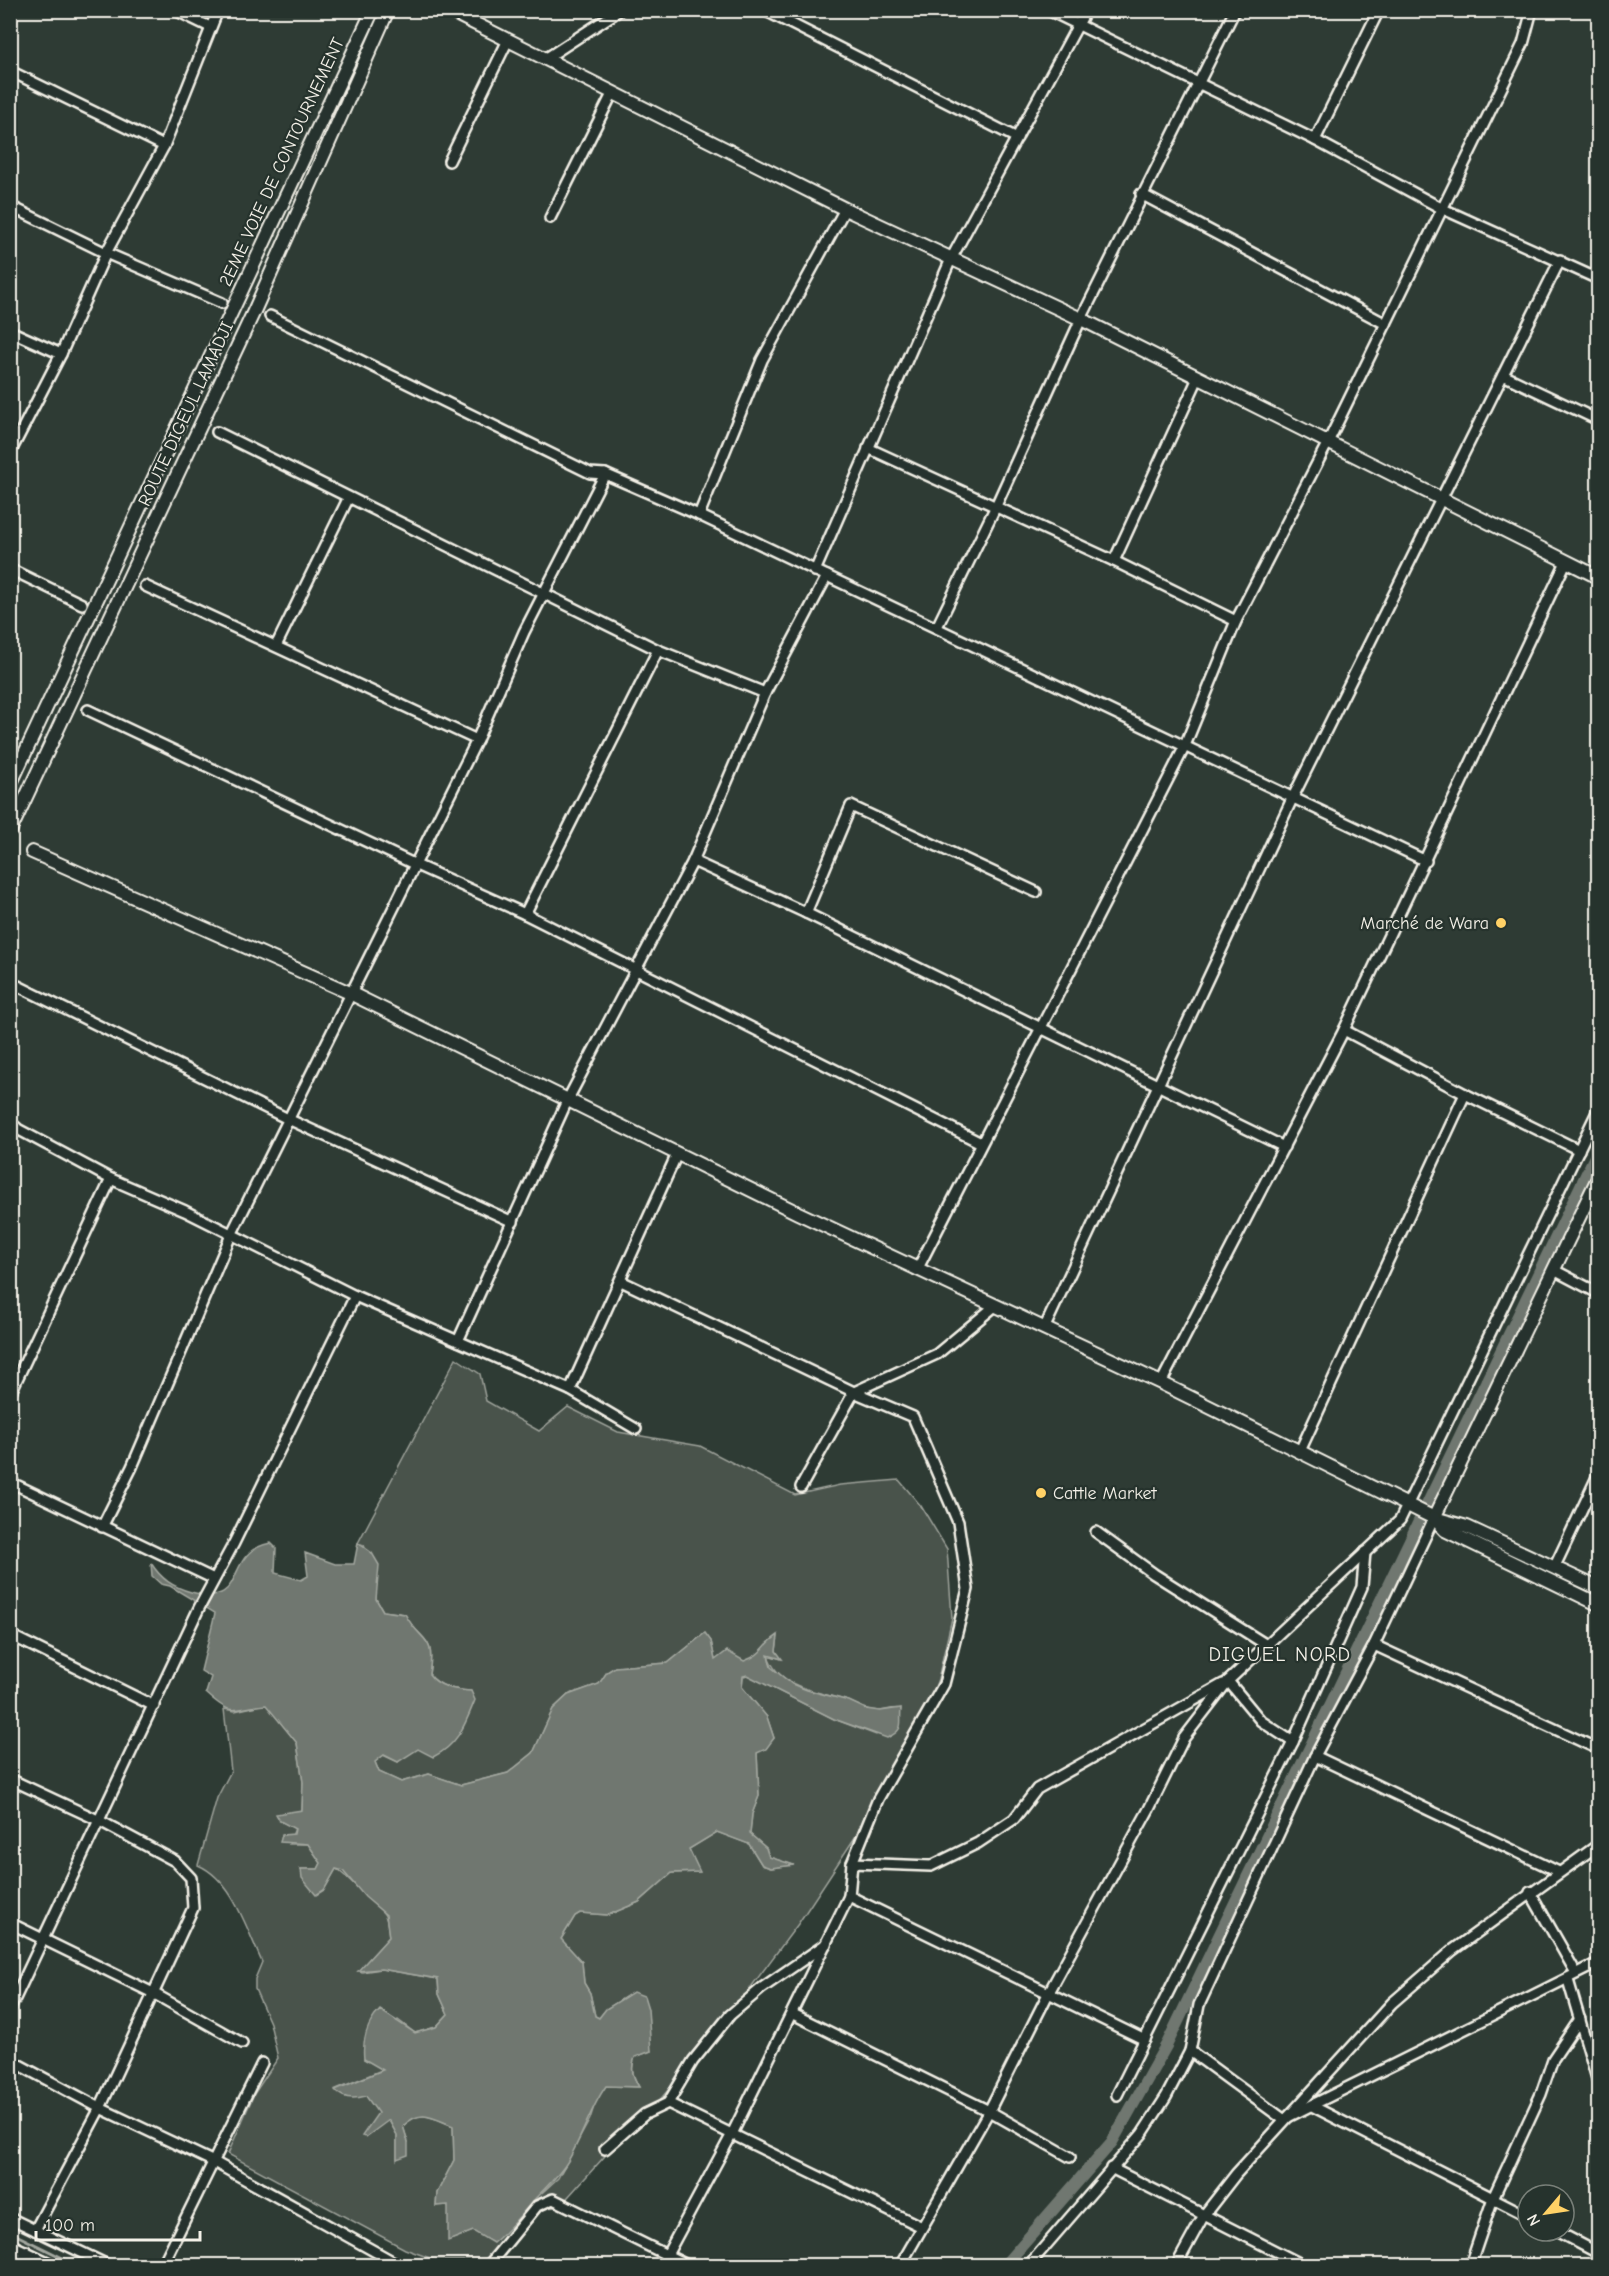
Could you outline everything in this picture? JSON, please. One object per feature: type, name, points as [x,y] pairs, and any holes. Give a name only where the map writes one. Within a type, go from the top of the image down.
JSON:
[{"type":"street","points":[[175,10],[210,27]]},
{"type":"street","points":[[12,446],[61,354],[106,253],[164,146],[218,10]]},
{"type":"street","name":"2EME VOIE DE CONTOURNEMENT","points":[[10,785],[373,10]]},
{"type":"street","name":"ROUTE DIGEUL LAMADJI","points":[[10,831],[250,319],[388,10]]},
{"type":"street","points":[[448,10],[845,209],[1081,319],[1599,577]]},
{"type":"street","points":[[545,59],[621,10]]},
{"type":"street","points":[[764,10],[1017,138]]},
{"type":"street","points":[[1048,10],[1315,140],[1441,208],[1599,279]]},
{"type":"street","points":[[815,570],[951,259],[1086,10]]},
{"type":"street","points":[[937,627],[1141,194],[1235,10]]},
{"type":"street","points":[[1315,140],[1379,10]]},
{"type":"street","points":[[917,1270],[1184,748],[1236,621],[1328,442],[1523,45],[1532,10]]},
{"type":"street","points":[[449,161],[508,40]]},
{"type":"street","points":[[10,71],[164,146]]},
{"type":"street","points":[[550,218],[613,92]]},
{"type":"street","points":[[1141,194],[1386,324]]},
{"type":"street","points":[[10,206],[106,253],[222,303]]},
{"type":"street","points":[[699,515],[762,360],[845,209]]},
{"type":"street","points":[[1044,1329],[1292,799],[1560,261]]},
{"type":"street","points":[[270,316],[590,473],[604,474],[699,515],[937,627],[1184,748],[1426,861]]},
{"type":"street","points":[[10,331],[61,354]]},
{"type":"street","points":[[1503,375],[1599,420]]},
{"type":"street","points":[[1114,561],[1198,378]]},
{"type":"street","points":[[217,432],[348,499],[658,650],[765,693]]},
{"type":"street","points":[[868,448],[1114,561],[1236,621]]},
{"type":"street","points":[[102,1527],[136,1456],[231,1235],[416,865],[477,740],[543,593],[604,474]]},
{"type":"street","points":[[276,646],[348,499]]},
{"type":"street","points":[[1161,1383],[1344,1030],[1566,562]]},
{"type":"street","points":[[10,570],[82,604]]},
{"type":"street","points":[[458,1341],[567,1101],[693,861],[765,693],[827,576]]},
{"type":"street","points":[[145,586],[477,740]]},
{"type":"street","points":[[525,914],[658,650]]},
{"type":"street","points":[[88,710],[525,914],[981,1143]]},
{"type":"street","points":[[806,913],[851,806],[1036,892]]},
{"type":"street","points":[[32,852],[350,993],[567,1101],[917,1270],[1161,1383],[1431,1516],[1467,1527],[1599,1588]]},
{"type":"street","points":[[693,861],[1159,1083],[1284,1147]]},
{"type":"street","points":[[10,982],[288,1119],[513,1222]]},
{"type":"street","points":[[1344,1030],[1465,1094],[1579,1150]]},
{"type":"street","points":[[1300,1451],[1465,1094]]},
{"type":"street","points":[[900,2265],[920,2226],[989,2111],[1048,1994],[1149,1809],[1184,1738],[1228,1681],[1400,1520],[1411,1506],[1599,1110]]},
{"type":"street","points":[[10,1139],[13,1126],[111,1179],[355,1296],[570,1390],[636,1429]]},
{"type":"street","points":[[570,1390],[677,1154]]},
{"type":"street","points":[[1028,2265],[1142,2134],[1166,2097],[1190,2051],[1199,2005],[1315,1756],[1374,1646],[1431,1516],[1599,1178]]},
{"type":"street","points":[[10,1394],[111,1179]]},
{"type":"street","points":[[1554,1270],[1599,1293]]},
{"type":"street","points":[[621,1281],[854,1392],[913,1417],[958,1522],[968,1589],[944,1684],[878,1799],[852,1863],[849,1896],[793,2014],[732,2134],[661,2265]]},
{"type":"street","points":[[10,2009],[214,1579],[355,1296]]},
{"type":"street","points":[[801,1487],[854,1392],[937,1354],[995,1306]]},
{"type":"street","points":[[1555,1566],[1599,1475]]},
{"type":"street","points":[[10,1482],[214,1579]]},
{"type":"street","points":[[1431,1516],[1445,1530],[1599,1604]]},
{"type":"street","points":[[1096,1532],[1154,1574],[1268,1646]]},
{"type":"street","points":[[1117,2095],[1293,1742],[1362,1587],[1365,1552]]},
{"type":"street","points":[[10,1635],[154,1706]]},
{"type":"street","points":[[1374,1646],[1599,1749]]},
{"type":"street","points":[[852,1863],[931,1866],[978,1843],[1014,1819],[1036,1789],[1228,1681]]},
{"type":"street","points":[[1228,1681],[1261,1721],[1293,1742]]},
{"type":"street","points":[[1315,1756],[1559,1872]]},
{"type":"street","points":[[10,1779],[100,1821],[176,1861],[191,1878],[194,1908],[100,2108],[35,2230]]},
{"type":"street","points":[[1176,2265],[1204,2215],[1284,2119],[1392,2003],[1453,1950],[1530,1892],[1599,1845]]},
{"type":"street","points":[[1530,1892],[1576,1973]]},
{"type":"street","points":[[849,1896],[1145,2040]]},
{"type":"street","points":[[10,1923],[153,1993],[242,2043]]},
{"type":"street","points":[[605,2150],[645,2114],[668,2103],[693,2061],[730,2015],[762,1988],[826,1944]]},
{"type":"street","points":[[1284,2119],[1314,2107],[1599,1963]]},
{"type":"street","points":[[1568,1980],[1599,2082]]},
{"type":"street","points":[[793,2014],[989,2111],[1070,2157]]},
{"type":"street","points":[[1470,2265],[1494,2198],[1553,2060],[1580,2019]]},
{"type":"street","points":[[1190,2051],[1284,2119]]},
{"type":"street","points":[[10,2060],[100,2108],[214,2162],[401,2265]]},
{"type":"street","points":[[162,2265],[262,2063]]},
{"type":"street","points":[[668,2103],[920,2226]]},
{"type":"street","points":[[1314,2107],[1516,2210]]},
{"type":"street","points":[[1111,2169],[1305,2265]]},
{"type":"street","points":[[488,2265],[537,2206],[553,2199],[689,2265]]},
{"type":"street","points":[[10,2218],[110,2265]]},
{"type":"street","points":[[1576,2241],[1599,2253]]},
{"type":"street","points":[[10,2244],[56,2265]]},
{"type":"street","points":[[20,2265],[26,2251]]},
{"type":"shaded area","points":[[1598,108],[1598,163],[1592,143]]},
{"type":"shaded area","points":[[456,1358],[480,1374],[486,1401],[539,1431],[568,1407],[618,1432],[700,1446],[795,1495],[840,1485],[899,1480],[921,1506],[947,1549],[952,1618],[938,1679],[914,1742],[877,1804],[798,1924],[725,2022],[653,2108],[631,2127],[559,2207],[539,2208],[517,2240],[483,2261],[438,2261],[405,2249],[228,2154],[254,2094],[278,2058],[270,2023],[255,1989],[255,1979],[262,1962],[230,1894],[210,1872],[198,1865],[217,1798],[231,1771],[224,1709],[235,1711],[266,1704],[297,1743],[303,1782],[302,1810],[280,1821],[295,1828],[289,1844],[308,1844],[321,1863],[318,1869],[301,1869],[324,1890],[336,1869],[381,1910],[386,1919],[389,1937],[359,1970],[362,1972],[381,1969],[438,1979],[439,1994],[448,2014],[436,2027],[415,2033],[398,2020],[364,2059],[384,2069],[336,2089],[366,2096],[379,2113],[363,2136],[388,2119],[397,2135],[397,2159],[408,2142],[403,2126],[409,2121],[416,2117],[427,2116],[453,2126],[454,2160],[437,2193],[436,2206],[448,2205],[453,2239],[473,2231],[511,2228],[532,2202],[558,2178],[590,2119],[596,2100],[606,2086],[639,2087],[633,2072],[633,2061],[635,2057],[651,2051],[633,1993],[606,2009],[599,2018],[595,2016],[590,1993],[584,1983],[582,1962],[561,1939],[575,1916],[580,1913],[608,1915],[639,1902],[672,1873],[699,1872],[689,1849],[717,1832],[749,1844],[762,1865],[771,1868],[793,1865],[769,1857],[766,1848],[750,1834],[752,1814],[759,1796],[757,1753],[774,1738],[767,1717],[742,1687],[743,1676],[747,1675],[834,1719],[876,1735],[900,1714],[901,1709],[870,1710],[790,1682],[773,1666],[768,1655],[781,1659],[776,1651],[778,1636],[754,1659],[731,1662],[715,1660],[711,1641],[705,1633],[668,1663],[615,1667],[607,1672],[599,1684],[568,1695],[553,1709],[533,1753],[508,1773],[461,1785],[429,1774],[401,1782],[379,1772],[375,1762],[383,1755],[398,1762],[470,1691],[448,1687],[429,1674],[431,1661],[429,1645],[405,1614],[383,1611],[376,1599],[376,1581],[364,1545],[358,1543]]},
{"type":"shaded area","points":[[271,1543],[276,1548],[275,1573],[301,1580],[308,1576],[305,1553],[335,1564],[354,1564],[358,1543],[372,1553],[379,1565],[376,1599],[383,1611],[405,1614],[426,1640],[431,1661],[429,1674],[437,1682],[447,1687],[471,1691],[475,1700],[464,1726],[449,1747],[433,1757],[418,1749],[398,1762],[384,1755],[375,1762],[379,1772],[401,1782],[429,1774],[461,1785],[508,1773],[533,1753],[553,1709],[568,1695],[599,1684],[607,1672],[615,1667],[668,1663],[705,1633],[711,1641],[715,1660],[727,1651],[744,1661],[759,1653],[778,1635],[776,1651],[782,1659],[768,1655],[771,1667],[792,1684],[849,1701],[866,1709],[880,1711],[901,1708],[899,1729],[887,1738],[834,1719],[747,1675],[743,1676],[742,1687],[767,1717],[774,1738],[766,1749],[757,1753],[759,1796],[752,1814],[750,1834],[766,1848],[769,1857],[794,1865],[771,1868],[762,1865],[749,1844],[717,1832],[689,1849],[700,1872],[672,1873],[639,1902],[608,1915],[580,1913],[575,1916],[561,1939],[582,1962],[584,1983],[590,1993],[595,2016],[599,2018],[606,2009],[633,1992],[644,1996],[648,2009],[651,2051],[635,2057],[633,2061],[633,2073],[639,2087],[606,2086],[564,2167],[493,2243],[473,2231],[448,2241],[448,2205],[436,2206],[437,2193],[454,2160],[453,2126],[427,2116],[416,2117],[409,2121],[403,2126],[408,2142],[408,2155],[397,2159],[397,2135],[389,2120],[366,2137],[362,2136],[378,2113],[366,2096],[349,2098],[335,2090],[383,2070],[364,2059],[365,2039],[369,2026],[380,2010],[415,2033],[436,2027],[448,2014],[439,1994],[438,1979],[381,1969],[358,1971],[389,1937],[386,1915],[365,1897],[343,1871],[336,1869],[324,1890],[316,1895],[302,1878],[301,1869],[318,1869],[321,1863],[308,1844],[280,1842],[282,1835],[294,1834],[295,1829],[280,1821],[276,1814],[302,1810],[303,1782],[297,1743],[266,1705],[228,1709],[206,1693],[211,1677],[201,1671],[215,1613],[170,1586],[161,1584],[152,1576],[151,1563],[163,1578],[179,1588],[210,1595],[222,1593],[229,1586],[245,1557],[255,1548]]},
{"type":"waterway","points":[[1004,2266],[1112,2142],[1167,2044],[1598,1150]]},
{"type":"waterway","points":[[10,2232],[79,2266]]},
{"type":"place","name":"Marché de Wara","points":[[1501,923]]},
{"type":"place","name":"Cattle Market","points":[[1041,1493]]},
{"type":"district","name":"DIGUEL NORD","points":[[1280,1654]]}]
